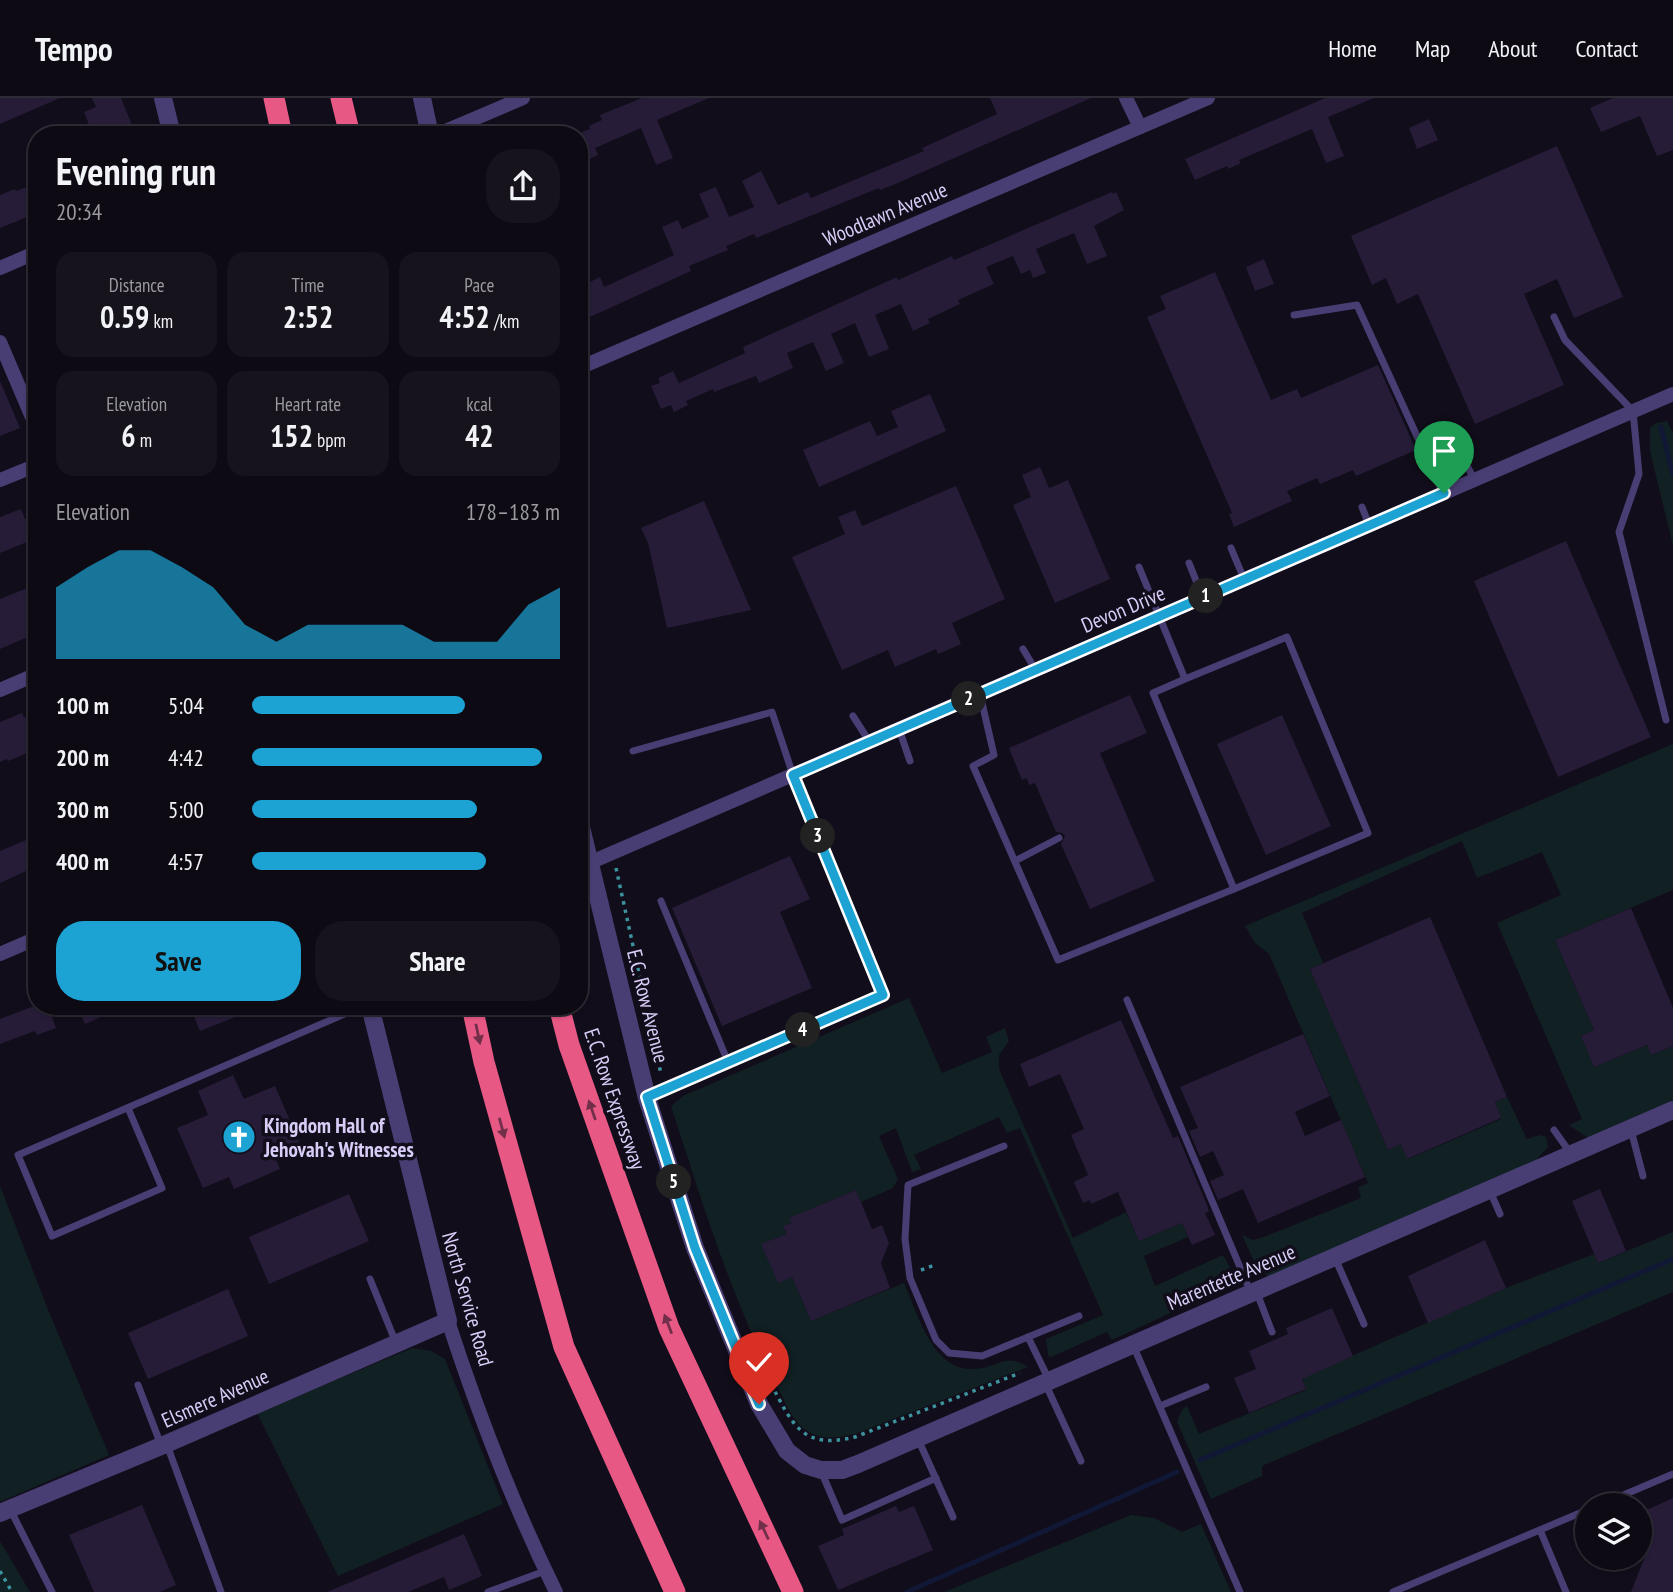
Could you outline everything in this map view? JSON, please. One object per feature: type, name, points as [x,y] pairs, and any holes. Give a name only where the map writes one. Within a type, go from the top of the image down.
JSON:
[{"type":"highway","points":[[274,98],[280,126]]},
{"type":"highway","points":[[341,98],[348,126]]},
{"type":"highway","points":[[474,1015],[484,1062],[565,1348],[662,1592]]},
{"type":"highway","name":"E.C. Row Expressway","points":[[561,1015],[569,1045],[669,1328],[793,1592]]},
{"type":"highway","points":[[565,1348],[675,1592]]},
{"type":"street","points":[[163,98],[170,126]]},
{"type":"street","points":[[422,98],[428,126]]},
{"type":"street","points":[[457,126],[523,98]]},
{"type":"street","points":[[1126,98],[1139,127]]},
{"type":"street","name":"Woodlawn Avenue","points":[[588,364],[1208,98]]},
{"type":"street","points":[[0,268],[28,256]]},
{"type":"street","points":[[0,342],[28,408]]},
{"type":"street","name":"Devon Drive","points":[[589,863],[1673,394]]},
{"type":"street","points":[[0,480],[28,469]]},
{"type":"street","points":[[0,690],[28,678]]},
{"type":"street","name":"E.C. Row Avenue","points":[[588,859],[647,1097],[695,1248],[759,1404],[787,1451],[813,1468]]},
{"type":"street","points":[[0,954],[28,943]]},
{"type":"street","name":"North Service Road","points":[[372,1015],[448,1321],[470,1387],[531,1544],[556,1592]]},
{"type":"street","name":"Marentette Avenue","points":[[813,1468],[842,1470],[1673,1110]]},
{"type":"street","name":"Elsmere Avenue","points":[[5,1511],[448,1321]]},
{"type":"lane","points":[[1294,315],[1357,305],[1444,493]]},
{"type":"lane","points":[[1553,317],[1564,340],[1633,411],[1639,474],[1619,532],[1666,720]]},
{"type":"lane","points":[[1457,447],[1474,480]]},
{"type":"lane","points":[[1362,507],[1369,526]]},
{"type":"lane","points":[[1231,548],[1245,580]]},
{"type":"lane","points":[[1189,563],[1203,598]]},
{"type":"lane","points":[[1139,567],[1185,679]]},
{"type":"lane","points":[[980,694],[994,755],[973,766],[1058,960],[1234,889],[1368,833],[1287,637],[1153,693],[1234,889]]},
{"type":"lane","points":[[1023,649],[1035,670]]},
{"type":"lane","points":[[633,751],[772,712],[793,775],[883,995],[647,1097]]},
{"type":"lane","points":[[853,716],[870,742]]},
{"type":"lane","points":[[899,729],[910,761]]},
{"type":"lane","points":[[1015,861],[1059,838]]},
{"type":"lane","points":[[661,901],[728,1062]]},
{"type":"lane","points":[[1127,1000],[1272,1332]]},
{"type":"lane","points":[[128,1108],[162,1188],[52,1236],[18,1155],[342,1015]]},
{"type":"lane","points":[[1631,1129],[1643,1176]]},
{"type":"lane","points":[[1555,1130],[1571,1155]]},
{"type":"lane","points":[[1004,1146],[908,1185],[905,1239],[910,1278],[936,1340],[949,1353],[982,1356],[1079,1316]]},
{"type":"lane","points":[[1490,1190],[1500,1213]]},
{"type":"lane","points":[[1334,1257],[1364,1324]]},
{"type":"lane","points":[[370,1279],[396,1343]]},
{"type":"lane","points":[[1028,1337],[1081,1461]]},
{"type":"lane","points":[[1133,1345],[1240,1592]]},
{"type":"lane","points":[[138,1385],[221,1592]]},
{"type":"lane","points":[[1160,1406],[1206,1387]]},
{"type":"lane","points":[[918,1438],[953,1517]]},
{"type":"lane","points":[[813,1468],[842,1520],[936,1478]]},
{"type":"lane","points":[[1628,1493],[1673,1474]]},
{"type":"lane","points":[[5,1511],[52,1592]]},
{"type":"lane","points":[[1393,1592],[1575,1515]]},
{"type":"lane","points":[[1540,1530],[1566,1592]]},
{"type":"lane","points":[[488,1592],[545,1571]]},
{"type":"path","points":[[616,868],[659,1066]]},
{"type":"path","points":[[921,1270],[935,1265]]},
{"type":"path","points":[[766,1375],[791,1420],[809,1437],[834,1442],[855,1437],[1026,1371]]},
{"type":"path","points":[[0,1571],[12,1592]]},
{"type":"shaded area","points":[[1667,421],[1673,433],[1673,546],[1650,451],[1650,428],[1656,423]]},
{"type":"shaded area","points":[[1673,744],[1673,890],[1555,940],[1594,1030],[1581,1036],[1594,1067],[1647,1045],[1651,1055],[1673,1046],[1673,1101],[1588,1138],[1569,1125],[1582,1119],[1497,923],[1561,895],[1542,852],[1477,878],[1462,841],[1302,913],[1323,963],[1310,969],[1388,1150],[1401,1144],[1408,1159],[1501,1119],[1495,1102],[1507,1097],[1527,1139],[1540,1135],[1546,1137],[1548,1147],[1535,1161],[1269,1277],[1256,1266],[1242,1235],[1253,1240],[1264,1237],[1361,1198],[1358,1187],[1368,1183],[1269,954],[1255,943],[1245,926]]},
{"type":"shaded area","points":[[909,998],[942,1073],[992,1052],[986,1037],[1005,1028],[1009,1041],[999,1055],[999,1069],[1073,1238],[1126,1212],[1139,1241],[1182,1223],[1188,1237],[1144,1256],[1155,1286],[1223,1255],[1234,1274],[1227,1287],[1112,1340],[1107,1332],[1051,1357],[1048,1355],[1046,1339],[1103,1315],[1020,1128],[1007,1133],[999,1117],[914,1155],[921,1169],[912,1172],[896,1128],[879,1136],[898,1179],[893,1188],[861,1202],[856,1190],[790,1218],[792,1223],[783,1227],[787,1234],[762,1244],[792,1277],[811,1321],[904,1283],[931,1342],[952,1364],[965,1369],[1015,1361],[1028,1367],[855,1434],[822,1437],[810,1433],[795,1420],[760,1351],[718,1248],[671,1106],[683,1096]]},
{"type":"shaded area","points":[[0,1186],[109,1455],[0,1502]]},
{"type":"shaded area","points":[[1673,1232],[1673,1292],[1262,1466],[1262,1476],[1211,1499],[1177,1422],[1182,1410],[1187,1406],[1199,1434],[1306,1390],[1302,1378],[1506,1288],[1594,1254],[1598,1263]]},
{"type":"shaded area","points":[[412,1348],[431,1351],[445,1359],[503,1504],[338,1576],[257,1413]]},
{"type":"shaded area","points":[[1131,1515],[1154,1518],[1182,1532],[1201,1524],[1231,1592],[944,1592]]},
{"type":"shaded area","points":[[0,1541],[30,1592],[0,1592]]},
{"type":"building","points":[[0,98],[60,98],[0,124]]},
{"type":"building","points":[[92,98],[121,98],[132,126],[89,126],[84,112],[96,107]]},
{"type":"building","points":[[642,98],[709,98],[657,120],[673,158],[656,165],[641,128],[595,148],[598,155],[588,160],[588,130],[589,126],[602,120],[600,115]]},
{"type":"building","points":[[990,98],[1091,98],[893,185],[880,190],[879,188],[756,238],[754,234],[726,246],[728,250],[689,266],[691,271],[588,318],[588,283],[600,277],[604,287],[674,255],[662,227],[678,220],[682,229],[709,217],[699,194],[716,187],[729,217],[754,207],[742,181],[761,171],[778,205],[808,192],[811,198],[924,151],[922,148],[997,114]]},
{"type":"building","points":[[1325,98],[1374,98],[1328,117],[1344,156],[1326,163],[1312,129],[1239,160],[1241,163],[1228,169],[1227,166],[1195,180],[1185,159]]},
{"type":"building","points":[[1613,98],[1673,98],[1673,150],[1657,156],[1640,116],[1601,132],[1590,108]]},
{"type":"building","points":[[1429,119],[1438,140],[1417,149],[1409,128]]},
{"type":"building","points":[[1557,146],[1623,297],[1574,318],[1557,279],[1524,294],[1564,385],[1475,424],[1418,294],[1397,304],[1386,278],[1372,285],[1351,236]]},
{"type":"building","points":[[28,186],[28,217],[0,228],[0,195],[15,189],[16,191]]},
{"type":"building","points":[[1116,192],[1124,210],[1094,226],[1107,256],[1087,264],[1074,233],[1036,249],[1046,273],[1033,278],[1030,270],[1021,274],[1013,256],[986,267],[994,284],[958,300],[960,304],[928,319],[930,323],[913,331],[901,304],[875,315],[889,349],[869,357],[855,323],[831,334],[844,363],[826,371],[813,342],[787,353],[793,368],[759,383],[756,376],[714,392],[713,389],[686,401],[688,405],[674,412],[671,405],[661,409],[651,386],[660,383],[658,378],[673,371],[679,383],[745,353],[743,347],[897,277],[898,280],[952,256],[954,260]]},
{"type":"building","points":[[1264,259],[1274,284],[1255,291],[1246,267]]},
{"type":"building","points":[[1215,272],[1271,400],[1297,389],[1301,398],[1378,365],[1416,450],[1356,476],[1353,470],[1320,484],[1317,478],[1287,491],[1292,501],[1234,527],[1229,514],[1232,513],[1147,317],[1166,309],[1160,296]]},
{"type":"building","points":[[0,381],[20,428],[0,436]]},
{"type":"building","points":[[930,394],[946,431],[819,487],[803,450],[870,421],[877,436],[898,427],[891,411]]},
{"type":"building","points":[[1040,467],[1049,488],[1068,480],[1110,579],[1055,603],[1013,505],[1031,497],[1022,475]]},
{"type":"building","points":[[956,486],[1005,599],[952,623],[961,644],[938,654],[936,649],[895,667],[888,650],[842,670],[792,557],[845,534],[838,517],[855,510],[862,526]]},
{"type":"building","points":[[704,501],[751,610],[667,628],[648,543],[641,528]]},
{"type":"building","points":[[21,509],[25,519],[28,518],[28,542],[0,553],[0,517]]},
{"type":"building","points":[[1566,541],[1651,737],[1558,777],[1474,581]]},
{"type":"building","points":[[28,588],[28,637],[0,649],[0,599]]},
{"type":"building","points":[[1130,695],[1147,733],[1100,753],[1155,881],[1090,909],[1061,844],[1065,836],[1056,832],[1035,783],[1029,785],[1027,778],[1022,780],[1009,748]]},
{"type":"building","points":[[22,713],[24,718],[28,716],[28,753],[0,762],[0,722]]},
{"type":"building","points":[[1282,715],[1331,826],[1266,855],[1217,744]]},
{"type":"building","points":[[28,839],[28,870],[0,883],[0,851]]},
{"type":"building","points":[[790,856],[810,899],[780,912],[812,988],[722,1026],[672,908]]},
{"type":"building","points":[[1631,908],[1673,1008],[1673,1046],[1651,1055],[1647,1045],[1594,1067],[1581,1036],[1594,1030],[1555,940]]},
{"type":"building","points":[[1430,917],[1507,1097],[1495,1102],[1501,1118],[1407,1159],[1401,1144],[1388,1150],[1310,969]]},
{"type":"building","points":[[28,1008],[28,1015],[51,1015],[56,1028],[37,1035],[35,1031],[0,1044],[0,1019]]},
{"type":"building","points":[[81,1015],[106,1015],[85,1024]]},
{"type":"building","points":[[193,1015],[240,1015],[200,1031]]},
{"type":"building","points":[[1121,1020],[1173,1138],[1178,1136],[1207,1205],[1209,1212],[1205,1213],[1215,1235],[1192,1245],[1182,1223],[1139,1241],[1118,1192],[1091,1204],[1090,1200],[1083,1203],[1074,1182],[1088,1175],[1071,1135],[1084,1129],[1060,1074],[1029,1087],[1020,1064]]},
{"type":"building","points":[[1303,1034],[1330,1096],[1295,1112],[1305,1136],[1341,1120],[1365,1177],[1258,1223],[1243,1189],[1218,1200],[1210,1181],[1224,1175],[1213,1151],[1200,1157],[1189,1131],[1198,1128],[1180,1087]]},
{"type":"building","name":"Kingdom Hall of Jehovah's Witnesses","points":[[233,1075],[244,1099],[275,1086],[301,1146],[275,1157],[280,1169],[234,1189],[229,1177],[203,1188],[177,1128],[208,1115],[198,1091]]},
{"type":"building","points":[[1600,1189],[1626,1251],[1598,1263],[1572,1201]]},
{"type":"building","points":[[856,1190],[872,1229],[882,1225],[889,1243],[881,1263],[890,1288],[811,1321],[792,1277],[778,1283],[761,1244],[787,1234],[783,1226],[792,1223],[789,1218]]},
{"type":"building","points":[[349,1194],[369,1241],[269,1284],[249,1237]]},
{"type":"building","points":[[1485,1240],[1506,1288],[1428,1323],[1408,1276]]},
{"type":"building","points":[[228,1289],[248,1336],[148,1379],[128,1333]]},
{"type":"building","points":[[1332,1308],[1353,1356],[1302,1379],[1306,1389],[1249,1413],[1234,1378],[1256,1369],[1249,1351],[1288,1334],[1286,1328]]},
{"type":"building","points":[[1673,1498],[1673,1592],[1631,1592],[1640,1570],[1652,1570],[1652,1508]]},
{"type":"building","points":[[142,1505],[176,1585],[160,1592],[94,1592],[69,1535]]},
{"type":"building","points":[[896,1506],[899,1512],[914,1506],[933,1550],[838,1590],[818,1546],[844,1535],[842,1529]]},
{"type":"building","points":[[464,1534],[482,1576],[449,1590],[444,1577],[408,1592],[327,1592]]},
{"type":"waterway","points":[[1661,427],[1673,475]]},
{"type":"waterway","points":[[1200,1460],[1673,1259]]},
{"type":"waterway","points":[[907,1592],[1177,1472]]},
{"type":"place","name":"Kingdom Hall of Jehovah's Witnesses","points":[[239,1137]]},
{"type":"route","points":[[759,1404],[695,1248],[647,1097],[883,995],[793,775],[1444,493]]}]
